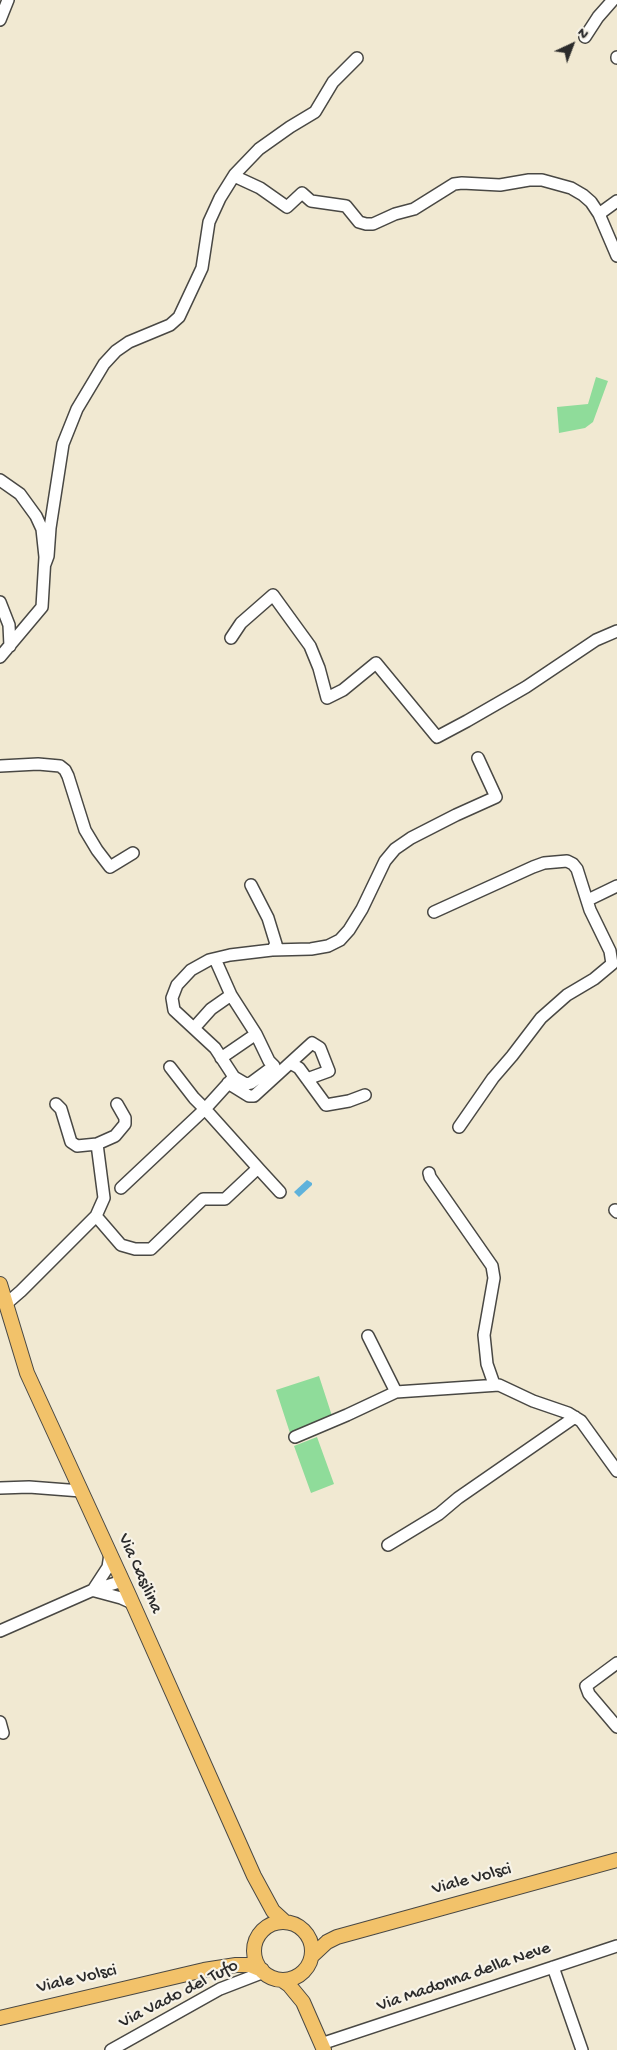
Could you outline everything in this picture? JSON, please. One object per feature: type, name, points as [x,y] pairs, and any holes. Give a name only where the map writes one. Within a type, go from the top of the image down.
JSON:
[{"type":"main road","name":"Via Casilina","points":[[0,1284],[5,1309],[27,1373],[254,1876],[273,1912],[291,1925]]},
{"type":"main road","name":"Viale Volsci","points":[[312,1956],[327,1942],[337,1937],[617,1860]]},
{"type":"main road","name":"Via Casilina","points":[[254,1876],[262,1903],[264,1918],[262,1931]]},
{"type":"main road","name":"Viale Volsci","points":[[291,1925],[322,1936],[337,1937]]},
{"type":"main road","points":[[310,2017],[304,1992],[306,1969],[312,1956],[308,1936],[291,1925],[269,1926],[262,1931],[255,1945],[255,1955],[258,1964],[272,1978],[282,1980],[298,1995],[323,2047]]},
{"type":"main road","name":"Viale Volsci","points":[[221,1967],[242,1957],[255,1945]]},
{"type":"main road","name":"Viale Volsci","points":[[0,2018],[221,1967],[250,1965],[263,1971]]},
{"type":"main road","points":[[282,1980],[299,1976],[306,1969]]},
{"type":"street","points":[[0,20],[8,0]]},
{"type":"street","points":[[585,37],[598,17],[613,0]]},
{"type":"street","points":[[45,564],[48,556],[50,528],[63,444],[77,410],[104,364],[116,351],[144,334],[170,325],[179,317],[202,268],[209,222],[220,198],[234,176],[259,149],[315,112],[333,82],[357,58]]},
{"type":"street","points":[[234,176],[260,188],[287,207],[302,193],[311,201],[346,206],[359,222],[366,224],[373,224],[395,214],[414,209],[454,184],[462,182],[500,186],[529,180],[542,180],[583,195],[599,214],[617,256]]},
{"type":"street","points":[[599,214],[617,201]]},
{"type":"street","points":[[0,480],[20,494],[36,516],[42,529],[45,564],[42,606],[0,657]]},
{"type":"street","points":[[231,638],[241,623],[273,595],[310,646],[319,668],[327,698],[343,690],[376,663],[437,737],[526,687],[596,640],[617,631]]},
{"type":"street","points":[[0,602],[9,625],[10,646]]},
{"type":"street","points":[[307,1079],[329,1071],[320,1048],[312,1043],[254,1096],[249,1096],[231,1080],[215,1048],[174,1010],[172,998],[177,985],[191,970],[215,959],[272,950],[311,950],[328,946],[340,940],[349,930],[362,909],[384,861],[395,849],[411,838],[496,797],[478,758]]},
{"type":"street","points":[[0,766],[38,764],[60,766],[68,776],[85,830],[96,850],[110,867],[133,853]]},
{"type":"street","points":[[434,912],[533,867],[559,861],[573,864],[577,869],[590,910],[610,952],[612,964],[594,979],[567,995],[541,1018],[493,1078],[459,1127]]},
{"type":"street","points":[[251,885],[268,918],[276,944],[272,950]]},
{"type":"street","points":[[588,900],[617,886]]},
{"type":"street","points":[[215,959],[231,995],[256,1034],[269,1061],[274,1066],[252,1083],[246,1084],[231,1080]]},
{"type":"street","points":[[194,1028],[211,1010],[231,995]]},
{"type":"street","points":[[221,1058],[256,1034]]},
{"type":"street","points":[[290,1063],[299,1068],[326,1105],[349,1101],[365,1095]]},
{"type":"street","points":[[170,1067],[194,1098],[280,1192]]},
{"type":"street","points":[[121,1188],[205,1109],[231,1080]]},
{"type":"street","points":[[56,1104],[61,1109],[71,1142],[77,1146],[97,1144],[115,1136],[122,1130],[125,1118],[117,1104]]},
{"type":"street","points":[[5,1309],[96,1216],[104,1198],[97,1144]]},
{"type":"street","points":[[96,1216],[121,1245],[135,1249],[151,1250],[203,1199],[225,1199],[258,1168]]},
{"type":"street","points":[[429,1173],[492,1266],[494,1278],[484,1335],[487,1364],[494,1384]]},
{"type":"street","points":[[368,1336],[396,1392]]},
{"type":"street","points":[[295,1436],[396,1392],[447,1390],[494,1384],[581,1421],[617,1471]]},
{"type":"street","points":[[388,1545],[439,1514],[458,1498],[574,1417]]},
{"type":"street","points":[[0,1488],[29,1487],[81,1491]]},
{"type":"street","points":[[93,1590],[108,1567],[110,1554]]},
{"type":"street","points":[[0,1631],[93,1590],[108,1580],[120,1577]]},
{"type":"street","points":[[93,1590],[132,1603]]},
{"type":"street","points":[[617,1663],[586,1686],[589,1694],[617,1727]]},
{"type":"street","name":"Via Madonna della Neve","points":[[323,2047],[553,1966],[617,1946]]},
{"type":"street","points":[[553,1966],[582,2050]]},
{"type":"street","name":"Via Vado del Tufo","points":[[111,2050],[220,1989],[263,1971]]},
{"type":"green space","points":[[596,377],[608,381],[593,422],[585,428],[559,433],[557,407],[588,404]]},
{"type":"green space","points":[[319,1376],[333,1419],[290,1433],[276,1390]]},
{"type":"green space","points":[[317,1437],[334,1484],[311,1493],[294,1446]]},
{"type":"water","points":[[307,1180],[312,1185],[299,1197],[294,1192]]}]
